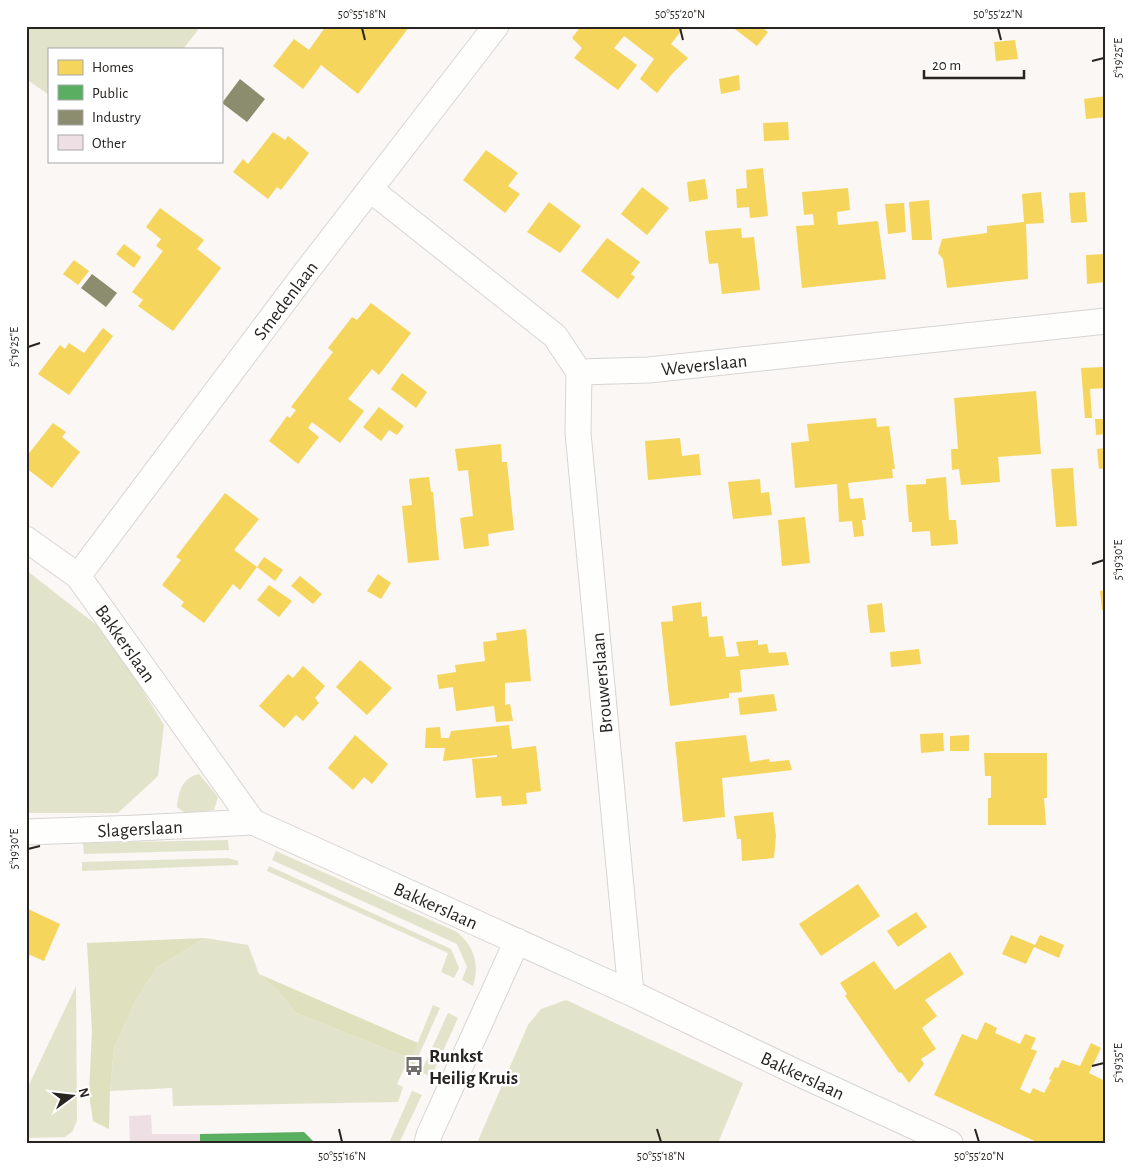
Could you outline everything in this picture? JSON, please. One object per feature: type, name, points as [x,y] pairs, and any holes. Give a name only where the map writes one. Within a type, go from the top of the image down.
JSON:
[{"type":"street","name":"Smedenlaan","points":[[78,576],[306,272],[496,26]]},
{"type":"street","points":[[371,190],[555,336],[579,372]]},
{"type":"street","name":"Weverslaan","points":[[579,372],[649,370],[1106,321]]},
{"type":"street","name":"Brouwerslaan","points":[[579,372],[578,433],[631,993]]},
{"type":"street","name":"Bakkerslaan","points":[[26,539],[78,576],[253,822],[631,993],[950,1143]]},
{"type":"street","name":"Slagerslaan","points":[[26,832],[253,822]]},
{"type":"street","points":[[427,1143],[517,941]]},
{"type":"green space","points":[[26,26],[201,26],[184,48],[48,48],[48,94],[26,79]]},
{"type":"green space","points":[[26,570],[108,634],[164,725],[158,776],[118,813],[26,813]]},
{"type":"green space","points":[[199,774],[218,797],[214,810],[185,813],[177,807],[180,790],[189,778]]},
{"type":"green space","points":[[228,840],[229,850],[84,854],[83,843]]},
{"type":"green space","points":[[276,851],[457,932],[468,943],[474,956],[476,971],[473,986],[462,980],[467,967],[457,944],[272,860]]},
{"type":"green space","points":[[228,858],[238,861],[238,865],[82,871],[82,862]]},
{"type":"green space","points":[[269,866],[451,949],[459,968],[454,978],[441,972],[448,953],[267,871]]},
{"type":"green space","points":[[205,938],[248,945],[259,974],[279,992],[296,1013],[411,1059],[433,1005],[440,1008],[414,1066],[405,1067],[397,1084],[403,1087],[398,1102],[173,1106],[172,1088],[110,1091],[114,1048],[136,1000],[157,967]]},
{"type":"green space","points":[[205,938],[157,967],[136,1000],[114,1048],[109,1129],[93,1121],[89,1093],[92,1031],[87,943]]},
{"type":"green space","points":[[259,974],[418,1043],[411,1059],[296,1013],[279,992]]},
{"type":"green space","points":[[76,986],[77,1120],[73,1131],[65,1137],[29,1138],[28,1143],[26,1143],[26,1091]]},
{"type":"green space","points":[[566,1000],[743,1083],[718,1143],[477,1143],[528,1025],[541,1009]]},
{"type":"green space","points":[[448,1013],[458,1018],[431,1077],[421,1072]]},
{"type":"green space","points":[[412,1091],[422,1095],[399,1143],[389,1143]]},
{"type":"building: Homes","points":[[326,26],[410,26],[358,94],[321,65],[303,89],[273,66],[294,39],[309,50]]},
{"type":"building: Homes","points":[[581,26],[685,26],[671,44],[688,58],[657,93],[640,79],[654,59],[624,36],[614,48],[637,65],[618,90],[574,58],[582,48],[572,38]]},
{"type":"building: Homes","points":[[731,26],[760,26],[768,32],[757,46]]},
{"type":"building: Homes","points":[[1015,40],[1018,59],[996,61],[994,42]]},
{"type":"building: Homes","points":[[739,75],[740,90],[721,94],[719,79]]},
{"type":"building: Homes","points":[[1106,96],[1106,117],[1086,119],[1084,99]]},
{"type":"building: Homes","points":[[788,122],[789,140],[764,141],[763,123]]},
{"type":"building: Homes","points":[[273,132],[285,140],[288,136],[309,153],[281,190],[277,187],[268,199],[233,172],[243,159],[248,164]]},
{"type":"building: Homes","points":[[486,150],[518,173],[508,186],[520,194],[505,213],[463,180]]},
{"type":"building: Homes","points":[[763,168],[768,216],[750,218],[749,207],[737,208],[736,189],[747,188],[746,170]]},
{"type":"building: Homes","points":[[705,179],[708,199],[689,202],[687,182]]},
{"type":"building: Homes","points":[[642,187],[669,208],[647,235],[621,214]]},
{"type":"building: Homes","points":[[848,188],[850,210],[837,212],[838,225],[878,221],[886,279],[802,288],[796,226],[814,225],[813,214],[804,215],[802,192]]},
{"type":"building: Homes","points":[[1041,192],[1044,223],[1026,224],[1028,279],[947,288],[943,259],[938,253],[942,239],[987,233],[987,226],[1024,222],[1022,194]]},
{"type":"building: Homes","points":[[1085,192],[1087,222],[1071,223],[1069,193]]},
{"type":"building: Homes","points":[[929,200],[932,240],[912,240],[909,202]]},
{"type":"building: Homes","points":[[549,202],[581,226],[560,253],[527,232]]},
{"type":"building: Homes","points":[[904,203],[906,232],[888,234],[885,204]]},
{"type":"building: Homes","points":[[160,208],[204,240],[197,249],[221,268],[173,331],[138,306],[143,300],[132,292],[163,251],[156,246],[161,239],[146,227]]},
{"type":"building: Homes","points":[[741,228],[742,238],[754,237],[760,290],[722,294],[718,263],[709,264],[705,231]]},
{"type":"building: Homes","points":[[607,238],[640,262],[631,274],[635,277],[618,299],[581,271]]},
{"type":"building: Homes","points":[[124,244],[141,257],[134,268],[116,254]]},
{"type":"building: Homes","points":[[1106,254],[1106,282],[1087,284],[1086,255]]},
{"type":"building: Homes","points":[[74,260],[89,271],[78,285],[63,274]]},
{"type":"building: Homes","points":[[371,303],[411,333],[379,375],[372,369],[348,399],[364,411],[340,443],[312,422],[308,428],[319,437],[298,464],[269,441],[287,416],[290,418],[296,410],[291,407],[333,352],[328,348],[352,317],[357,320]]},
{"type":"building: Homes","points":[[103,328],[113,336],[69,395],[38,374],[60,345],[65,349],[69,343],[84,353]]},
{"type":"building: Homes","points":[[1104,367],[1106,388],[1090,389],[1092,418],[1085,418],[1081,368]]},
{"type":"building: Homes","points":[[402,373],[427,392],[416,408],[391,389]]},
{"type":"building: Homes","points":[[1036,391],[1041,454],[998,457],[1000,482],[961,485],[959,469],[952,470],[951,449],[958,449],[954,398]]},
{"type":"building: Homes","points":[[379,407],[404,426],[397,435],[389,430],[381,441],[363,427]]},
{"type":"building: Homes","points":[[876,418],[877,427],[889,426],[895,469],[892,469],[893,478],[848,483],[850,499],[863,498],[866,520],[862,520],[864,536],[854,537],[852,521],[839,522],[837,484],[795,488],[791,443],[809,441],[807,424]]},
{"type":"building: Homes","points":[[1095,419],[1106,419],[1106,434],[1096,435]]},
{"type":"building: Homes","points":[[53,423],[66,432],[62,437],[80,452],[52,488],[26,468],[26,457]]},
{"type":"building: Homes","points":[[680,438],[682,456],[699,454],[701,475],[648,480],[645,441]]},
{"type":"building: Homes","points":[[501,444],[502,462],[507,462],[514,530],[488,534],[489,546],[464,549],[460,518],[473,516],[468,470],[458,471],[455,449]]},
{"type":"building: Homes","points":[[1106,448],[1106,468],[1099,469],[1097,449]]},
{"type":"building: Homes","points":[[1073,468],[1077,526],[1056,527],[1051,469]]},
{"type":"building: Homes","points":[[429,477],[431,492],[433,492],[439,560],[408,563],[402,506],[412,505],[409,479]]},
{"type":"building: Homes","points":[[946,477],[949,520],[956,520],[958,544],[931,546],[930,531],[912,532],[912,522],[909,522],[906,485],[926,484],[926,479]]},
{"type":"building: Homes","points":[[760,479],[761,493],[769,492],[772,515],[733,519],[728,482]]},
{"type":"building: Homes","points":[[225,493],[259,519],[234,550],[257,567],[240,590],[233,584],[204,623],[181,606],[184,602],[162,585],[181,560],[176,557]]},
{"type":"building: Homes","points":[[805,517],[810,563],[782,566],[778,520]]},
{"type":"building: Homes","points":[[264,557],[283,570],[275,581],[257,567]]},
{"type":"building: Homes","points":[[378,574],[391,583],[381,599],[367,591]]},
{"type":"building: Homes","points":[[300,576],[322,594],[313,604],[291,586]]},
{"type":"building: Homes","points":[[269,585],[292,601],[279,617],[257,600]]},
{"type":"building: Homes","points":[[1106,590],[1106,609],[1102,610],[1100,591]]},
{"type":"building: Homes","points":[[701,602],[702,617],[707,616],[709,637],[723,636],[726,657],[739,656],[736,642],[758,640],[758,645],[767,644],[769,653],[786,652],[789,665],[740,670],[742,692],[729,693],[729,698],[670,706],[661,622],[673,621],[672,606]]},
{"type":"building: Homes","points":[[882,603],[885,632],[870,633],[867,605]]},
{"type":"building: Homes","points":[[526,629],[531,681],[505,683],[505,705],[510,704],[513,721],[496,722],[494,706],[456,711],[453,687],[439,689],[437,675],[456,672],[455,665],[485,661],[483,642],[497,640],[496,633]]},
{"type":"building: Homes","points":[[919,649],[921,664],[891,667],[890,652]]},
{"type":"building: Homes","points":[[360,660],[392,688],[367,715],[336,687]]},
{"type":"building: Homes","points":[[303,666],[325,686],[315,698],[319,703],[303,721],[296,715],[284,728],[259,706],[288,674],[293,678]]},
{"type":"building: Homes","points":[[774,694],[777,711],[740,715],[738,698]]},
{"type":"building: Homes","points":[[509,725],[512,749],[536,746],[541,791],[526,793],[527,804],[502,806],[501,796],[476,798],[472,759],[497,757],[497,755],[443,761],[445,748],[425,748],[426,728],[440,727],[441,738],[449,738],[451,731]]},
{"type":"building: Homes","points":[[943,733],[944,751],[921,753],[920,734]]},
{"type":"building: Homes","points":[[355,735],[388,764],[372,784],[364,777],[353,790],[328,768]]},
{"type":"building: Homes","points":[[746,735],[750,762],[769,759],[770,762],[789,760],[792,770],[722,778],[725,817],[683,822],[675,742]]},
{"type":"building: Homes","points":[[969,735],[969,751],[950,751],[950,736]]},
{"type":"building: Homes","points":[[984,753],[1047,753],[1047,798],[1044,798],[1046,825],[988,825],[988,798],[991,798],[991,776],[985,776]]},
{"type":"building: Homes","points":[[773,812],[776,836],[774,858],[742,861],[741,839],[737,839],[734,816]]},
{"type":"building: Homes","points":[[858,884],[880,916],[821,956],[799,924]]},
{"type":"building: Homes","points":[[28,909],[60,924],[44,961],[30,955],[26,963],[26,914]]},
{"type":"building: Homes","points":[[916,912],[927,927],[898,947],[887,931]]},
{"type":"building: Homes","points":[[1011,935],[1035,945],[1040,935],[1064,945],[1059,958],[1034,947],[1026,964],[1002,954]]},
{"type":"building: Homes","points":[[950,952],[964,974],[925,1000],[937,1016],[922,1028],[936,1049],[921,1059],[924,1064],[909,1083],[901,1072],[899,1073],[845,996],[847,994],[840,983],[874,961],[895,990]]},
{"type":"building: Homes","points":[[985,1022],[997,1028],[995,1033],[1020,1044],[1025,1034],[1036,1038],[1031,1049],[1037,1051],[1020,1089],[1030,1094],[1033,1088],[1044,1093],[1055,1067],[1058,1068],[1062,1060],[1080,1066],[1091,1043],[1101,1048],[1089,1073],[1103,1080],[1106,1077],[1106,1143],[1039,1143],[934,1095],[962,1034],[977,1040]]},
{"type":"building: Public","points":[[304,1132],[315,1143],[200,1143],[200,1134]]},
{"type":"building: Industry","points":[[240,79],[265,99],[247,122],[222,103]]},
{"type":"building: Industry","points":[[92,274],[117,293],[106,307],[81,288]]},
{"type":"building: Other","points":[[151,1115],[152,1134],[200,1134],[200,1143],[130,1143],[129,1116]]},
{"type":"place","name":"Runkst Heilig Kruis","points":[[414,1066]]}]
